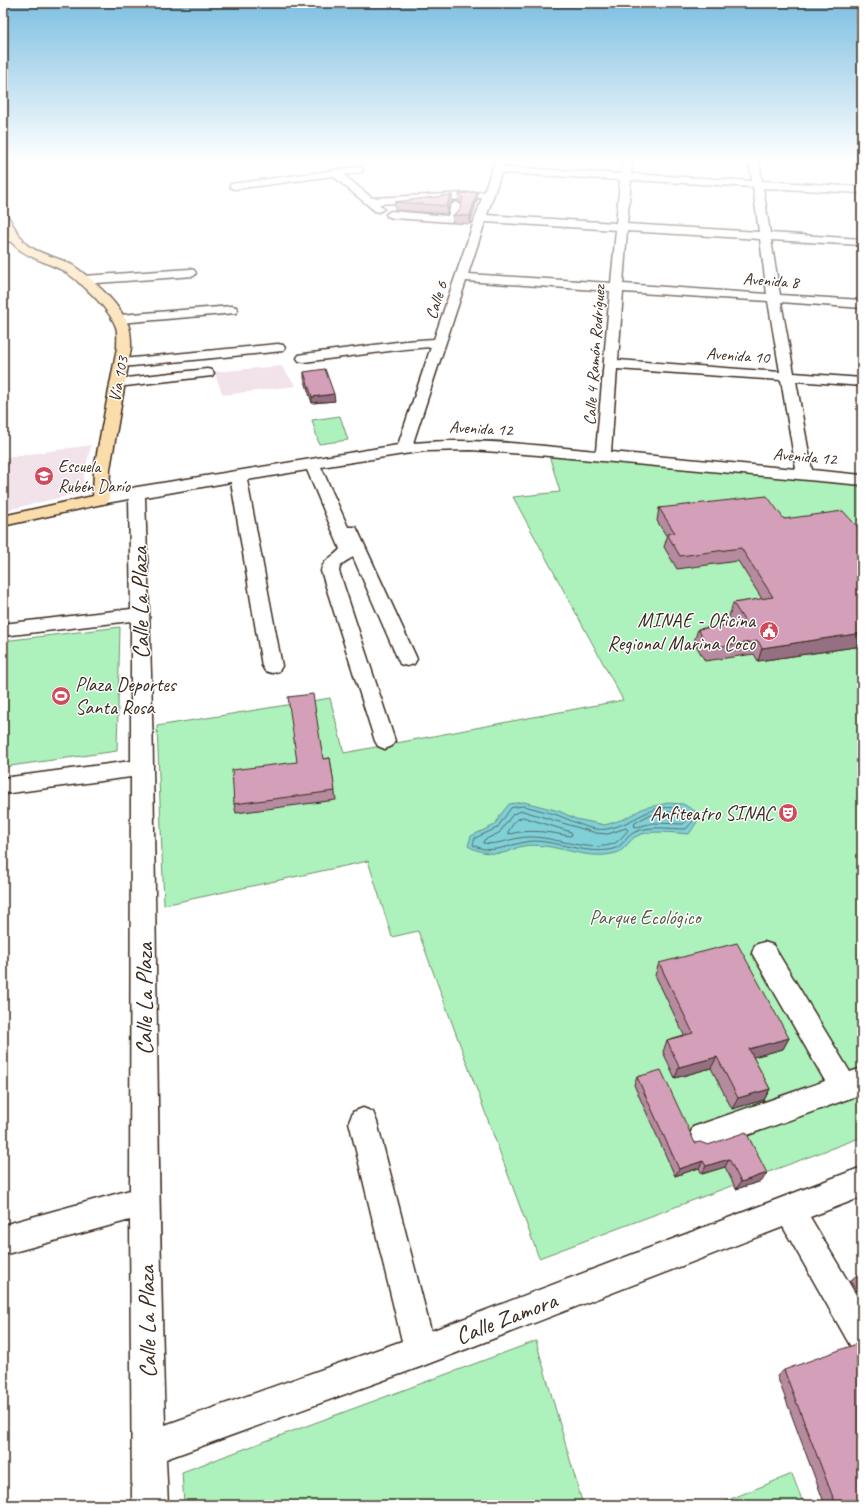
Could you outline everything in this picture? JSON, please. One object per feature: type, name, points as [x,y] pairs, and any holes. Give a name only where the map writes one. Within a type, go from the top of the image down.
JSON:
[{"type":"main road","name":"Vía 103","points":[[10,239],[30,252],[67,268],[83,280],[110,305],[120,319],[125,336],[122,363],[117,383],[102,469],[101,499]]},
{"type":"main road","points":[[3,521],[101,499]]},
{"type":"street","name":"Calle 6","points":[[404,449],[477,231]]},
{"type":"street","name":"Calle 4 Ramón Rodríguez","points":[[603,456],[620,231]]},
{"type":"street","points":[[681,231],[862,242]]},
{"type":"street","points":[[763,231],[805,475]]},
{"type":"street","points":[[83,280],[190,273]]},
{"type":"street","name":"Avenida 8","points":[[462,277],[862,304]]},
{"type":"street","points":[[120,319],[232,310]]},
{"type":"street","points":[[304,358],[406,345],[440,343]]},
{"type":"street","points":[[122,363],[278,348]]},
{"type":"street","name":"Avenida 10","points":[[611,364],[862,382]]},
{"type":"street","points":[[117,383],[207,373]]},
{"type":"street","name":"Avenida 12","points":[[101,499],[316,463],[431,446],[474,446],[603,456],[862,480]]},
{"type":"street","points":[[316,463],[407,660]]},
{"type":"street","points":[[316,463],[349,549],[348,552],[333,562],[330,567],[330,571],[385,741]]},
{"type":"street","points":[[238,476],[272,666]]},
{"type":"street","name":"Calle La Plaza","points":[[137,492],[143,767],[148,1448],[150,1505]]},
{"type":"street","points":[[3,630],[140,614]]},
{"type":"street","points":[[3,786],[143,767]]},
{"type":"street","points":[[703,1137],[853,1084],[764,953]]},
{"type":"street","points":[[363,1122],[420,1351]]},
{"type":"street","name":"Calle Zamora","points":[[148,1448],[420,1351],[862,1182]]},
{"type":"street","points":[[3,1240],[146,1201]]},
{"type":"street","points":[[789,1209],[862,1336]]},
{"type":"shaded area","points":[[281,366],[296,386],[223,395],[214,372]]},
{"type":"shaded area","name":"Escuela Rubén Darío","points":[[91,445],[80,493],[3,511],[3,458]]},
{"type":"green space","points":[[340,416],[348,440],[319,444],[312,420]]},
{"type":"green space","name":"Parque Ecológico","points":[[549,455],[862,485],[862,1137],[539,1258],[418,931],[392,937],[368,861],[164,905],[157,726],[330,698],[344,753],[623,700],[513,497],[560,492]]},
{"type":"green space","name":"Plaza Deportes Santa Rosa","points":[[120,627],[117,751],[3,767],[3,641]]},
{"type":"green space","points":[[536,1341],[583,1505],[184,1505],[182,1472]]},
{"type":"green space","points":[[792,1474],[804,1505],[716,1505]]},
{"type":"water","points":[[524,802],[559,811],[576,819],[605,825],[624,819],[644,808],[668,803],[683,804],[695,811],[697,822],[689,834],[661,832],[646,833],[635,837],[619,852],[604,855],[593,855],[535,845],[518,847],[506,852],[494,854],[476,850],[468,846],[471,836],[495,825],[509,804]]},
{"type":"building","points":[[325,369],[334,394],[312,397],[304,372]]},
{"type":"building","points":[[767,496],[784,519],[843,511],[862,532],[862,633],[762,648],[758,641],[709,648],[698,629],[746,623],[733,603],[773,597],[741,548],[680,556],[667,534],[675,533],[659,508]]},
{"type":"building","points":[[313,694],[323,759],[330,758],[335,791],[234,804],[232,770],[297,762],[288,697]]},
{"type":"building","points":[[737,943],[789,1038],[749,1049],[770,1089],[738,1098],[717,1057],[679,1067],[667,1040],[693,1033],[659,963]]},
{"type":"building","points":[[661,1070],[695,1143],[700,1142],[708,1145],[746,1132],[767,1173],[741,1182],[729,1159],[706,1166],[703,1161],[679,1169],[637,1077]]},
{"type":"building","points":[[862,1342],[862,1505],[836,1505],[784,1370]]},
{"type":"place","name":"Escuela Rubén Darío","points":[[44,476]]},
{"type":"place","name":"MINAE - Oficina Regional Marina Coco","points":[[769,631]]},
{"type":"place","name":"Plaza Deportes Santa Rosa","points":[[61,696]]},
{"type":"place","name":"Anfiteatro SINAC","points":[[788,813]]}]
